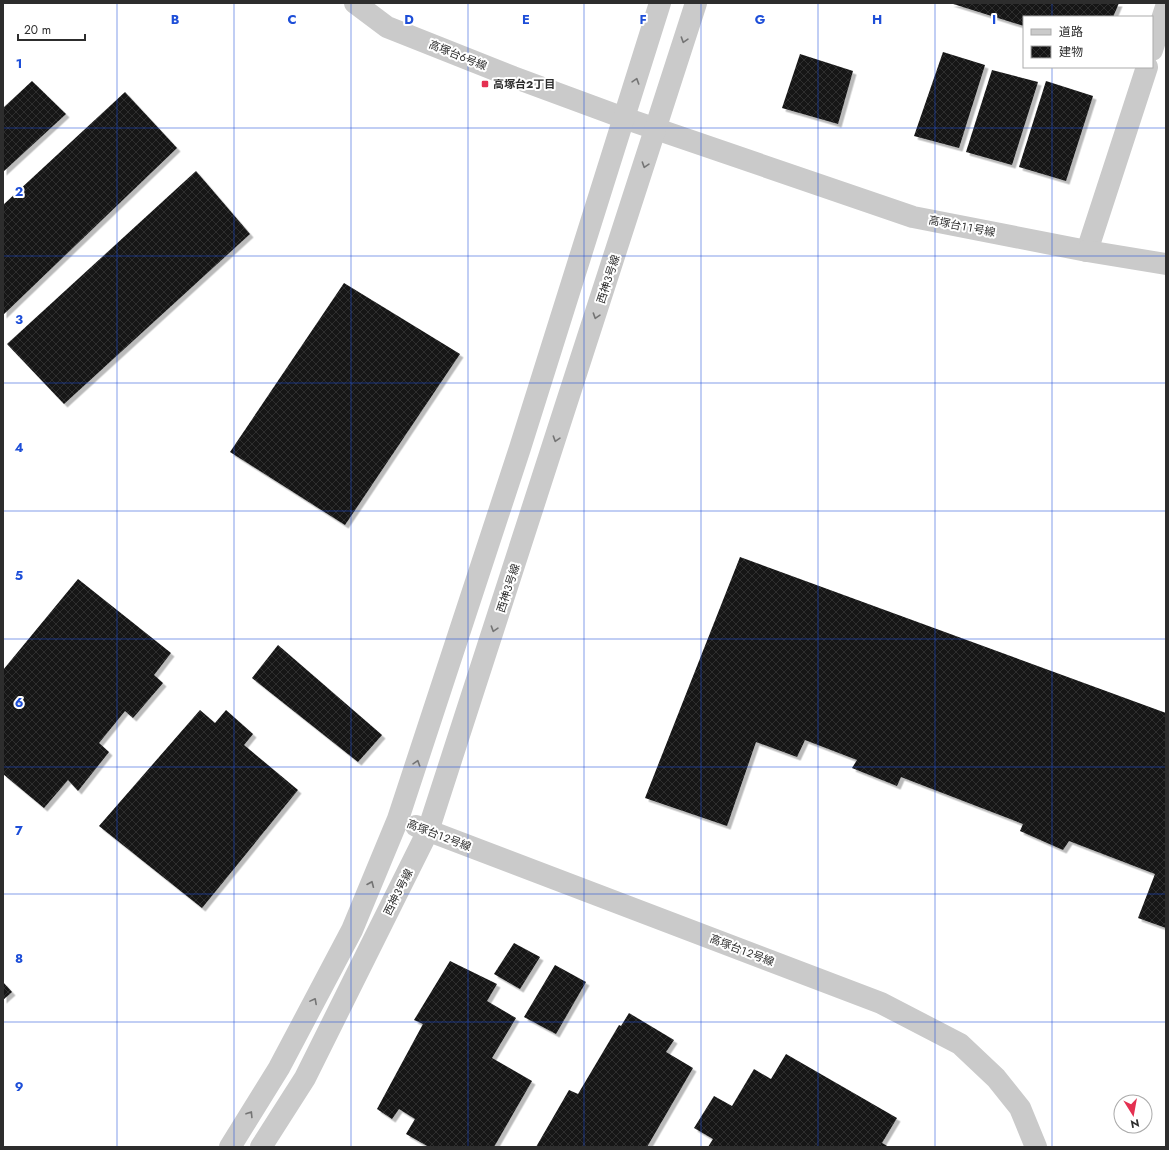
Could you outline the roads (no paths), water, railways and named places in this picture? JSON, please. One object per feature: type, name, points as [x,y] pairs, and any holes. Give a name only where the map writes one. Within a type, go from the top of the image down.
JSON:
[{"type":"street","name":"高塚台６号線","points":[[355,3],[388,27],[513,77],[624,118],[656,128]]},
{"type":"street","points":[[230,1147],[279,1068],[352,930],[398,819],[520,448],[660,3]]},
{"type":"street","name":"西神３号線","points":[[260,1147],[305,1078],[428,831],[696,3]]},
{"type":"street","points":[[1153,47],[1166,7]]},
{"type":"street","points":[[1087,251],[1147,68]]},
{"type":"street","name":"高塚台１１号線","points":[[656,128],[913,217],[1087,251],[1166,264]]},
{"type":"street","name":"高塚台１２号線","points":[[398,819],[881,1003],[960,1044],[996,1078],[1020,1108],[1036,1147]]},
{"type":"place","name":"高塚台2丁目","points":[[485,84]]}]
